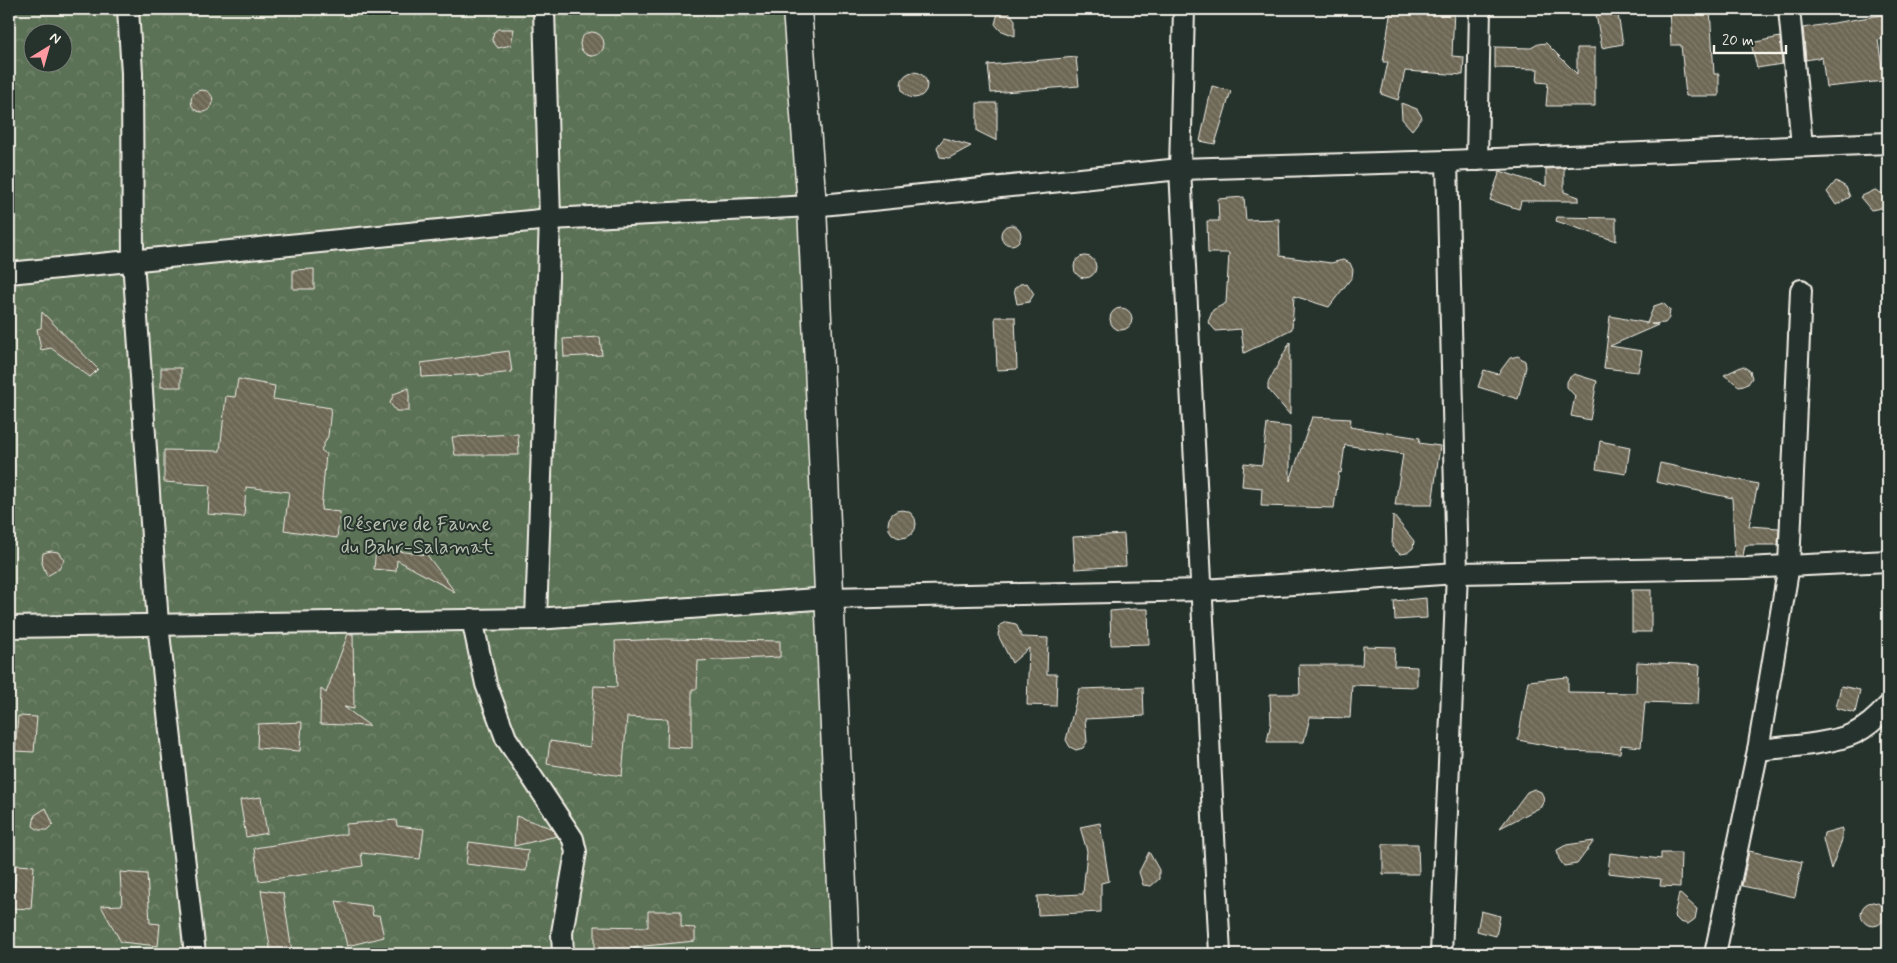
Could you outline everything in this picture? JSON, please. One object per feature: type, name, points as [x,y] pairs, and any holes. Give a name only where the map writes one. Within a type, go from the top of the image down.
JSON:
[{"type":"main road","points":[[797,9],[812,206],[845,954]]},
{"type":"street","points":[[128,9],[132,73],[133,260],[158,624],[195,954]]},
{"type":"street","points":[[536,619],[550,219],[544,9]]},
{"type":"street","points":[[1184,9],[1180,169],[1203,590],[1220,954]]},
{"type":"street","points":[[1478,160],[1480,9]]},
{"type":"street","points":[[1789,9],[1802,146]]},
{"type":"street","points":[[9,273],[550,219],[812,206],[1180,169],[1478,160],[1888,143]]},
{"type":"street","points":[[1440,954],[1457,574],[1447,161]]},
{"type":"street","points":[[1715,954],[1758,750],[1789,565],[1802,290]]},
{"type":"street","points":[[9,627],[536,619],[830,598],[1203,590],[1457,574],[1888,561]]},
{"type":"street","points":[[472,619],[486,684],[506,738],[573,839],[576,852],[562,933],[563,954]]},
{"type":"street","points":[[1758,750],[1854,734],[1871,722],[1888,706]]},
{"type":"green space","name":"Réserve de Faune du Bahr-Salamat","points":[[9,9],[797,9],[845,954],[9,954]]},
{"type":"building","points":[[1391,9],[1454,9],[1452,56],[1464,57],[1463,75],[1405,71],[1398,100],[1381,94],[1388,62],[1383,62]]},
{"type":"building","points":[[1595,9],[1617,9],[1623,44],[1602,48]]},
{"type":"building","points":[[1669,9],[1710,9],[1714,74],[1719,74],[1719,96],[1686,96],[1681,45],[1671,45]]},
{"type":"building","points":[[1008,11],[1015,20],[1015,36],[1000,30],[995,24],[998,13]]},
{"type":"building","points":[[1888,14],[1888,38],[1878,40],[1884,81],[1826,87],[1822,57],[1806,60],[1803,28]]},
{"type":"building","points":[[498,29],[514,29],[511,45],[498,48],[492,40],[494,32]]},
{"type":"building","points":[[592,32],[597,33],[603,39],[603,49],[597,55],[592,56],[587,55],[581,49],[580,44],[581,39],[587,33]]},
{"type":"building","points":[[1780,37],[1782,64],[1757,68],[1751,43]]},
{"type":"building","points":[[1546,43],[1577,74],[1577,48],[1595,48],[1595,106],[1546,106],[1548,83],[1537,82],[1538,69],[1495,68],[1495,47],[1531,48],[1538,44]]},
{"type":"building","points":[[1076,57],[1079,86],[991,93],[988,65]]},
{"type":"building","points":[[914,72],[923,76],[927,85],[923,94],[914,98],[905,94],[901,85],[905,76]]},
{"type":"building","points":[[1212,86],[1231,91],[1215,144],[1200,141]]},
{"type":"building","points":[[202,90],[210,93],[213,101],[210,109],[202,112],[194,109],[191,101],[194,93]]},
{"type":"building","points":[[977,103],[997,103],[997,141],[977,131]]},
{"type":"building","points":[[1401,103],[1417,109],[1422,117],[1412,130],[1402,119]]},
{"type":"building","points":[[944,138],[971,146],[949,158],[940,157],[937,147]]},
{"type":"building","points":[[1564,168],[1564,192],[1579,197],[1579,201],[1521,201],[1519,209],[1490,200],[1500,171],[1546,186],[1546,169]]},
{"type":"building","points":[[1836,181],[1846,187],[1850,197],[1836,205],[1827,192]]},
{"type":"building","points":[[1875,190],[1883,194],[1884,202],[1881,208],[1871,210],[1860,197]]},
{"type":"building","points":[[1244,197],[1246,220],[1279,219],[1280,256],[1331,263],[1343,260],[1350,263],[1353,270],[1352,277],[1329,307],[1294,296],[1292,329],[1244,353],[1241,329],[1216,331],[1208,322],[1213,310],[1226,303],[1229,253],[1208,253],[1207,221],[1219,221],[1218,199]]},
{"type":"building","points":[[1557,217],[1616,218],[1616,241],[1556,221]]},
{"type":"building","points":[[1011,225],[1018,228],[1021,235],[1018,242],[1011,245],[1004,242],[1001,235],[1004,228]]},
{"type":"building","points":[[1085,256],[1093,259],[1096,267],[1093,275],[1085,278],[1077,275],[1074,267],[1077,259]]},
{"type":"building","points":[[314,269],[314,289],[293,289],[293,270]]},
{"type":"building","points":[[1027,283],[1034,294],[1029,302],[1017,304],[1014,289],[1020,284]]},
{"type":"building","points":[[1663,303],[1670,310],[1669,318],[1665,323],[1651,324],[1658,325],[1610,346],[1642,351],[1638,372],[1604,368],[1610,316],[1647,323],[1654,306]]},
{"type":"building","points":[[1117,308],[1125,308],[1132,315],[1132,323],[1125,330],[1117,330],[1110,323],[1110,315]]},
{"type":"building","points":[[42,312],[98,369],[90,377],[51,348],[41,350],[37,329],[41,328]]},
{"type":"building","points":[[995,317],[1015,317],[1017,369],[997,370]]},
{"type":"building","points":[[600,337],[602,355],[564,357],[563,339]]},
{"type":"building","points":[[1290,342],[1290,415],[1268,389],[1268,383]]},
{"type":"building","points":[[509,351],[512,372],[479,376],[479,374],[422,377],[421,363]]},
{"type":"building","points":[[1518,356],[1525,361],[1526,367],[1518,399],[1478,387],[1484,370],[1498,374],[1510,358]]},
{"type":"building","points":[[1743,366],[1750,371],[1752,378],[1748,384],[1739,386],[1724,375]]},
{"type":"building","points":[[161,368],[181,368],[181,387],[161,387]]},
{"type":"building","points":[[1574,374],[1597,381],[1590,420],[1571,416],[1575,396],[1567,387],[1567,382]]},
{"type":"building","points":[[238,379],[275,386],[273,399],[331,408],[328,436],[321,450],[326,454],[321,510],[340,512],[337,538],[284,530],[289,492],[246,487],[244,517],[208,514],[210,485],[164,482],[164,450],[220,451],[226,396],[235,397]]},
{"type":"building","points":[[409,388],[409,411],[396,411],[390,403],[394,394]]},
{"type":"building","points":[[1312,417],[1351,419],[1350,427],[1420,438],[1419,443],[1440,446],[1432,505],[1395,505],[1403,454],[1345,445],[1334,508],[1261,506],[1262,488],[1242,486],[1244,463],[1262,465],[1267,424],[1290,427],[1290,481]]},
{"type":"building","points":[[518,434],[519,455],[455,455],[452,437]]},
{"type":"building","points":[[1600,441],[1630,447],[1626,474],[1596,469]]},
{"type":"building","points":[[1660,463],[1758,484],[1749,526],[1779,528],[1778,545],[1745,545],[1743,556],[1735,556],[1732,498],[1656,482]]},
{"type":"building","points":[[902,510],[912,514],[916,524],[912,534],[902,538],[892,534],[888,524],[892,514]]},
{"type":"building","points":[[1393,515],[1414,541],[1413,548],[1407,553],[1400,554],[1392,547]]},
{"type":"building","points":[[1124,534],[1126,566],[1075,569],[1073,537]]},
{"type":"building","points":[[376,548],[427,555],[455,592],[397,560],[396,571],[374,569]]},
{"type":"building","points":[[58,552],[64,560],[59,569],[47,576],[42,563],[43,553]]},
{"type":"building","points":[[1632,590],[1651,590],[1651,632],[1632,632]]},
{"type":"building","points":[[1426,598],[1427,618],[1395,620],[1394,601]]},
{"type":"building","points":[[1148,609],[1149,644],[1111,645],[1110,611]]},
{"type":"building","points":[[1006,622],[1016,624],[1022,637],[1048,638],[1047,674],[1057,674],[1056,706],[1027,705],[1029,648],[1012,663],[998,635],[1000,625]]},
{"type":"building","points":[[348,634],[353,634],[354,709],[344,707],[370,726],[320,724],[321,689],[326,693]]},
{"type":"building","points":[[665,639],[780,641],[780,657],[698,661],[697,689],[692,689],[692,748],[667,747],[668,719],[627,717],[622,776],[547,764],[550,741],[590,747],[594,686],[617,687],[615,641]]},
{"type":"building","points":[[1363,646],[1395,647],[1394,666],[1417,667],[1417,687],[1352,685],[1350,718],[1310,717],[1304,742],[1267,742],[1271,722],[1270,694],[1300,694],[1299,665],[1362,665]]},
{"type":"building","points":[[1637,662],[1700,665],[1698,704],[1645,702],[1641,747],[1621,745],[1620,753],[1566,751],[1566,749],[1518,740],[1528,681],[1568,677],[1568,692],[1636,693]]},
{"type":"building","points":[[1841,686],[1860,690],[1855,713],[1836,708]]},
{"type":"building","points":[[1143,687],[1144,716],[1085,719],[1087,742],[1083,748],[1076,750],[1070,747],[1066,740],[1079,689]]},
{"type":"building","points":[[18,716],[37,717],[34,752],[15,751]]},
{"type":"building","points":[[302,722],[300,751],[257,748],[258,724]]},
{"type":"building","points":[[1534,789],[1541,792],[1543,796],[1544,800],[1541,807],[1500,828],[1527,792]]},
{"type":"building","points":[[261,797],[267,833],[246,837],[240,800]]},
{"type":"building","points":[[46,808],[53,824],[47,830],[39,830],[33,826],[35,815]]},
{"type":"building","points":[[516,816],[551,828],[557,836],[514,846]]},
{"type":"building","points":[[396,820],[397,826],[424,829],[420,859],[361,853],[363,866],[259,881],[254,848],[346,834],[346,824]]},
{"type":"building","points":[[1100,823],[1109,881],[1101,883],[1101,912],[1038,915],[1037,896],[1083,894],[1087,851],[1080,827]]},
{"type":"building","points":[[1842,828],[1842,840],[1831,869],[1823,839],[1824,833]]},
{"type":"building","points":[[1594,841],[1577,864],[1564,866],[1559,859],[1557,850],[1566,845]]},
{"type":"building","points":[[469,842],[528,850],[526,871],[466,864]]},
{"type":"building","points":[[1383,844],[1418,844],[1419,874],[1383,874]]},
{"type":"building","points":[[1749,851],[1802,862],[1795,897],[1742,886]]},
{"type":"building","points":[[1149,852],[1159,870],[1159,879],[1151,886],[1143,885],[1139,872]]},
{"type":"building","points":[[1610,853],[1661,859],[1661,853],[1681,853],[1680,887],[1660,886],[1661,879],[1608,873]]},
{"type":"building","points":[[16,865],[34,866],[31,909],[13,908]]},
{"type":"building","points":[[120,872],[147,874],[150,923],[160,924],[158,946],[121,942],[101,906],[122,905]]},
{"type":"building","points":[[261,890],[283,893],[292,952],[271,954]]},
{"type":"building","points":[[1679,893],[1697,909],[1695,919],[1688,924],[1680,922],[1674,916]]},
{"type":"building","points":[[336,901],[371,906],[373,916],[379,915],[384,937],[347,946]]},
{"type":"building","points":[[1873,902],[1882,905],[1885,914],[1882,923],[1873,926],[1864,923],[1861,914],[1864,905]]},
{"type":"building","points":[[648,911],[681,911],[681,927],[695,928],[695,941],[635,947],[635,954],[595,954],[595,926],[648,927]]},
{"type":"building","points":[[1481,911],[1500,916],[1496,936],[1477,931]]}]
